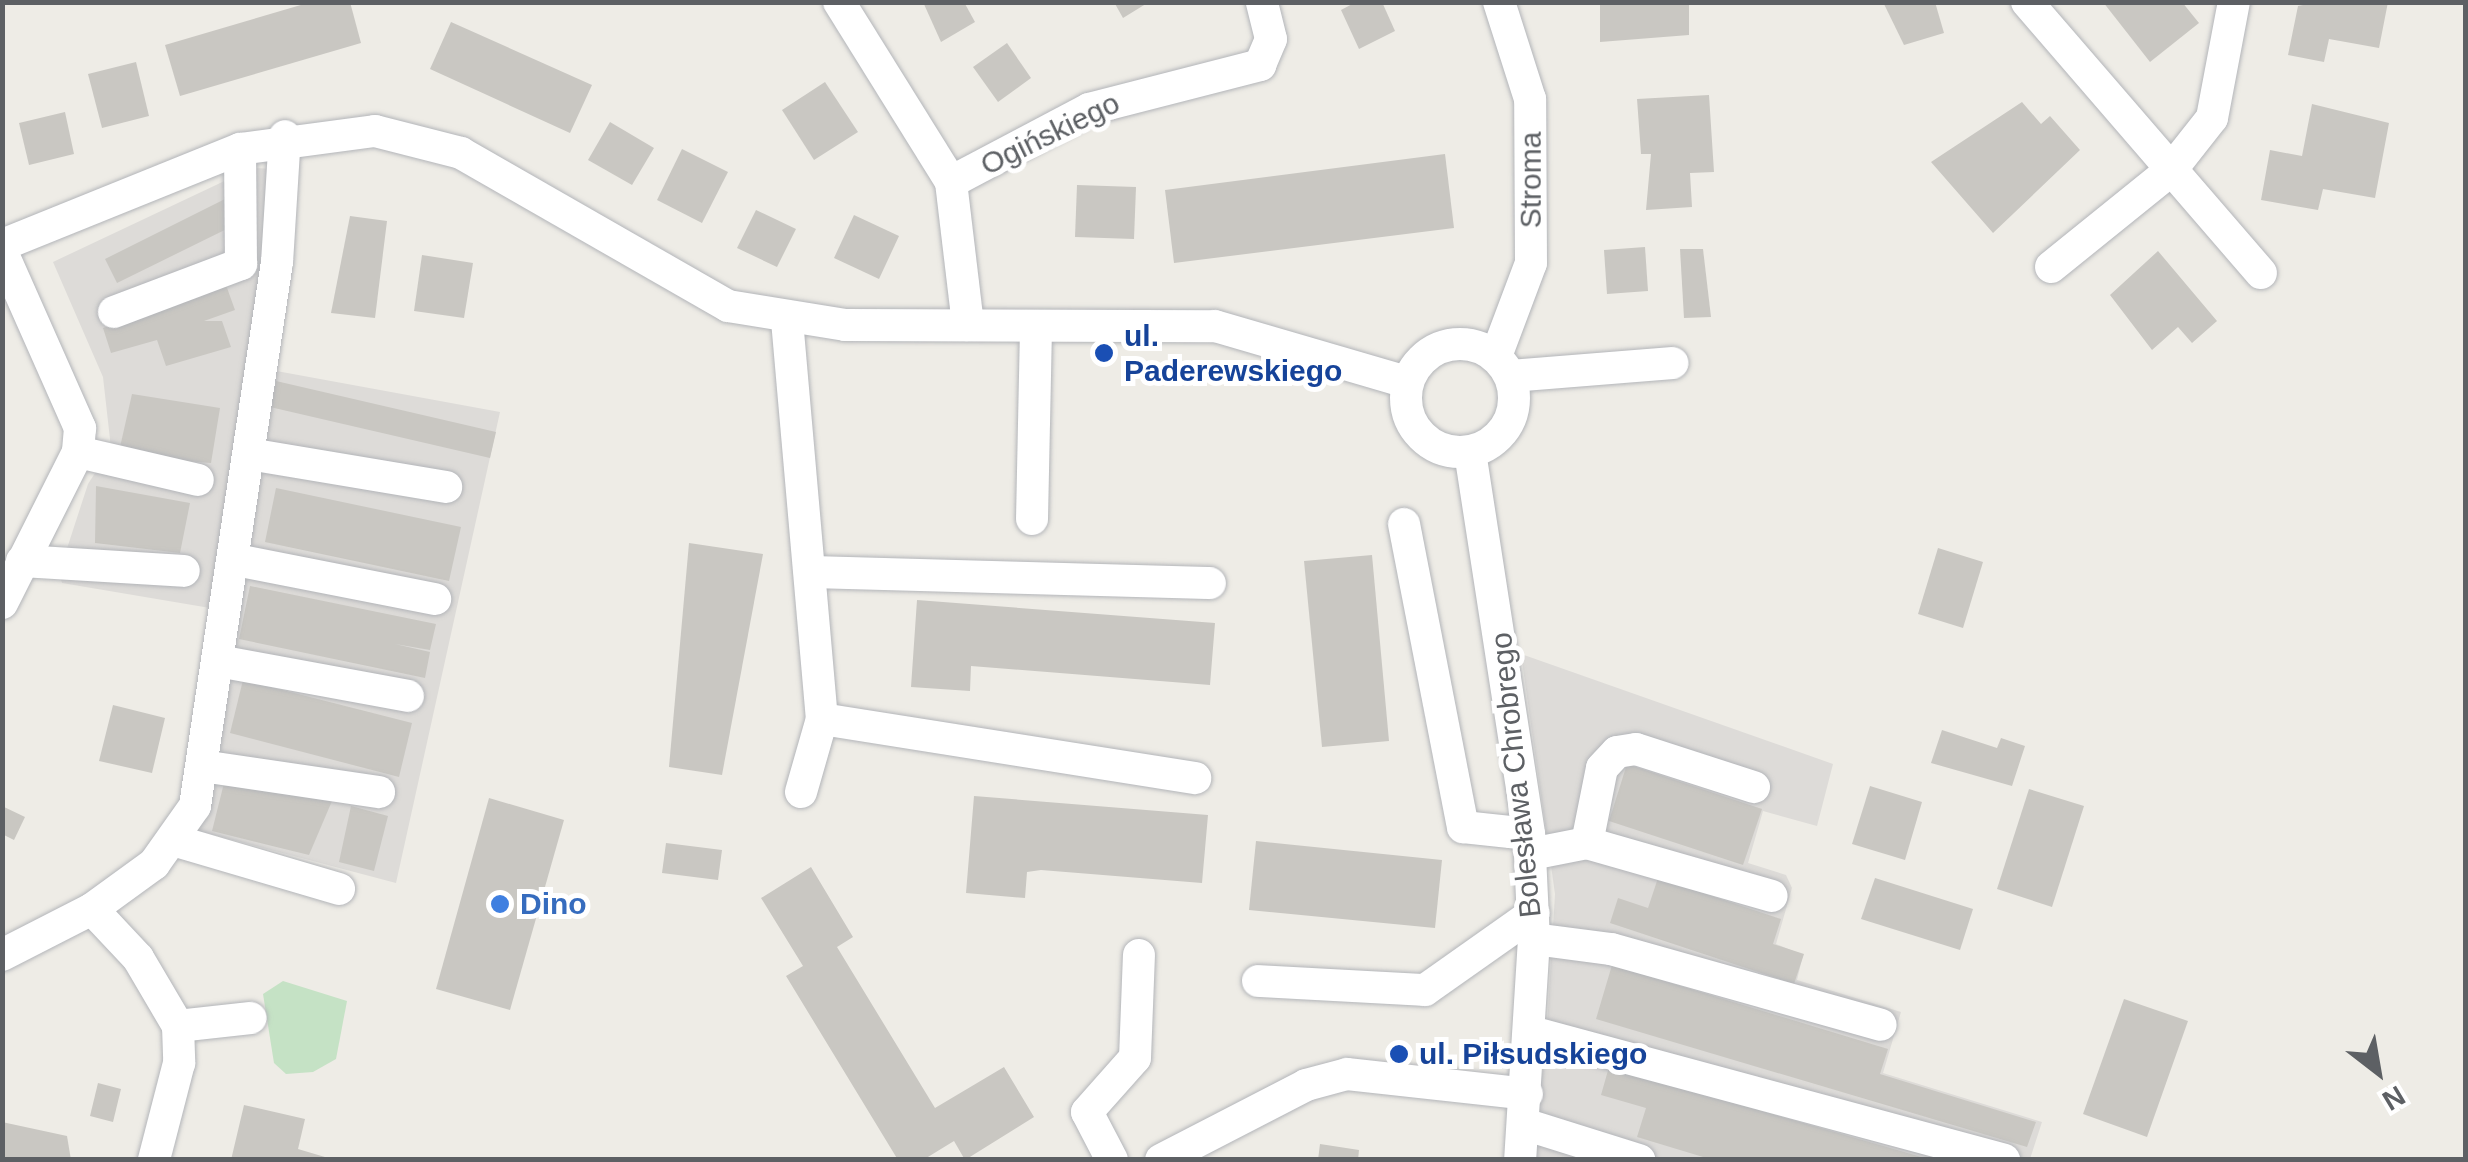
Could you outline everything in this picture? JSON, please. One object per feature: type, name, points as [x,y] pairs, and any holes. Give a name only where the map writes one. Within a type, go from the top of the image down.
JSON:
[{"type":"street","points":[[838,2],[952,182],[968,325]]},
{"type":"street","name":"Ogińskiego","points":[[952,182],[1089,109],[1248,72],[1271,39],[1262,2]]},
{"type":"street","name":"Stroma","points":[[1499,2],[1530,98],[1531,263],[1504,366]]},
{"type":"street","points":[[2027,2],[2261,272]]},
{"type":"street","points":[[2051,266],[2172,170],[2212,118],[2234,2]]},
{"type":"street","points":[[2,603],[78,452],[80,428],[2,248],[240,149],[285,136],[375,131],[461,153],[680,285],[787,320],[1215,326],[1407,382]]},
{"type":"street","points":[[2,955],[92,909],[176,841],[202,766],[223,662],[285,136]]},
{"type":"street","points":[[114,312],[241,264],[240,149]]},
{"type":"street","points":[[787,320],[822,718],[801,792]]},
{"type":"street","points":[[1032,520],[1036,326]]},
{"type":"street","points":[[1407,382],[1434,349],[1478,346],[1504,366],[1672,363]]},
{"type":"street","points":[[1407,382],[1420,435],[1470,452],[1509,424],[1504,366]]},
{"type":"street","points":[[78,452],[198,480]]},
{"type":"street","name":"Bolesława Chrobrego","points":[[1470,452],[1530,844],[1534,926],[1520,1160]]},
{"type":"street","points":[[249,454],[446,487]]},
{"type":"street","points":[[1404,524],[1464,827],[1530,844],[1587,842],[1772,896]]},
{"type":"street","points":[[236,560],[435,598]]},
{"type":"street","points":[[22,561],[184,571]]},
{"type":"street","points":[[810,572],[1210,583]]},
{"type":"street","points":[[223,662],[408,696]]},
{"type":"street","points":[[822,718],[1195,778]]},
{"type":"street","points":[[1587,842],[1602,768],[1616,752],[1636,749],[1754,787]]},
{"type":"street","points":[[202,766],[379,792]]},
{"type":"street","points":[[176,841],[339,889]]},
{"type":"street","points":[[92,909],[138,958],[178,1026],[179,1064],[154,1160]]},
{"type":"street","points":[[1258,981],[1425,990],[1534,926],[1881,1024]]},
{"type":"street","points":[[1112,1160],[1088,1112],[1135,1058],[1139,956]]},
{"type":"street","points":[[178,1026],[251,1018]]},
{"type":"street","points":[[1530,1032],[2004,1160]]},
{"type":"street","points":[[1161,1160],[1306,1085],[1347,1074],[1525,1109],[1588,1152],[1639,1160]]},
{"type":"shaded area","points":[[252,168],[274,169],[271,370],[500,412],[396,883],[176,825],[216,609],[62,583],[59,573],[88,484],[111,448],[103,377],[53,262]]},
{"type":"shaded area","points":[[1521,654],[1833,764],[1817,826],[1763,811],[1748,863],[1786,875],[1792,888],[1776,944],[1803,955],[1797,980],[1901,1012],[1883,1073],[2042,1122],[2030,1159],[1523,1159],[1545,1061],[1555,894]]},
{"type":"green space","points":[[283,981],[347,1001],[336,1059],[313,1072],[286,1074],[274,1063],[263,994]]},
{"type":"building","points":[[311,2],[350,2],[361,43],[180,96],[165,45]]},
{"type":"building","points":[[923,2],[964,2],[975,22],[941,42]]},
{"type":"building","points":[[1114,2],[1149,2],[1123,18]]},
{"type":"building","points":[[1356,2],[1382,2],[1395,31],[1359,49],[1341,10]]},
{"type":"building","points":[[1600,2],[1689,2],[1689,35],[1600,42]]},
{"type":"building","points":[[1883,2],[1935,2],[1944,33],[1904,45]]},
{"type":"building","points":[[2103,2],[2182,2],[2199,23],[2150,62]]},
{"type":"building","points":[[2318,2],[2388,2],[2379,48],[2329,39],[2324,62],[2288,55],[2298,6]]},
{"type":"building","points":[[451,22],[592,85],[570,133],[430,69]]},
{"type":"building","points":[[1007,43],[1031,78],[998,102],[973,67]]},
{"type":"building","points":[[136,62],[149,116],[102,128],[88,74]]},
{"type":"building","points":[[825,82],[858,132],[814,160],[782,110]]},
{"type":"building","points":[[1709,95],[1714,172],[1690,173],[1692,207],[1646,210],[1651,154],[1641,154],[1637,99]]},
{"type":"building","points":[[2022,102],[2041,124],[2050,116],[2080,150],[1993,233],[1931,162]]},
{"type":"building","points":[[2312,104],[2389,123],[2375,198],[2323,189],[2318,210],[2261,200],[2270,150],[2302,156]]},
{"type":"building","points":[[65,112],[74,154],[29,165],[19,123]]},
{"type":"building","points":[[610,122],[654,148],[632,185],[588,160]]},
{"type":"building","points":[[682,149],[728,172],[702,223],[657,200]]},
{"type":"building","points":[[1445,154],[1454,228],[1174,263],[1165,190]]},
{"type":"building","points":[[1077,185],[1136,187],[1134,239],[1075,237]]},
{"type":"building","points":[[233,195],[245,220],[117,283],[105,259]]},
{"type":"building","points":[[756,210],[796,229],[777,267],[737,248]]},
{"type":"building","points":[[854,215],[899,236],[879,279],[834,258]]},
{"type":"building","points":[[350,216],[387,221],[375,318],[331,313]]},
{"type":"building","points":[[1645,247],[1648,291],[1607,294],[1604,250]]},
{"type":"building","points":[[1680,249],[1703,249],[1711,317],[1684,318]]},
{"type":"building","points":[[2158,251],[2217,321],[2192,343],[2178,327],[2152,350],[2110,295]]},
{"type":"building","points":[[422,255],[473,263],[464,318],[414,311]]},
{"type":"building","points":[[226,285],[235,310],[204,321],[222,321],[231,347],[166,366],[157,340],[111,353],[103,328]]},
{"type":"building","points":[[276,381],[496,432],[490,458],[270,407]]},
{"type":"building","points":[[132,394],[220,408],[211,463],[118,456]]},
{"type":"building","points":[[96,486],[190,503],[180,553],[95,543]]},
{"type":"building","points":[[276,488],[461,527],[449,581],[265,542]]},
{"type":"building","points":[[689,543],[763,554],[722,775],[669,767]]},
{"type":"building","points":[[1938,548],[1983,562],[1963,628],[1918,614]]},
{"type":"building","points":[[1372,555],[1389,741],[1322,747],[1304,561]]},
{"type":"building","points":[[250,586],[436,624],[430,650],[395,644],[430,652],[425,678],[239,639]]},
{"type":"building","points":[[917,600],[1215,623],[1210,685],[971,666],[970,691],[911,687]]},
{"type":"building","points":[[243,680],[412,723],[399,777],[230,733]]},
{"type":"building","points":[[113,705],[165,718],[152,773],[99,761]]},
{"type":"building","points":[[1942,730],[1997,748],[2001,738],[2025,746],[2012,786],[1931,763]]},
{"type":"building","points":[[1627,764],[1762,809],[1743,865],[1609,821]]},
{"type":"building","points":[[226,775],[332,801],[309,855],[212,831]]},
{"type":"building","points":[[1870,786],[1922,802],[1905,860],[1852,844]]},
{"type":"building","points":[[2029,789],[2084,806],[2052,907],[1997,889]]},
{"type":"building","points":[[974,796],[1208,815],[1202,883],[1041,870],[1027,872],[1025,898],[966,893]]},
{"type":"building","name":"Dino","points":[[489,798],[564,820],[510,1010],[436,989]]},
{"type":"building","points":[[2,806],[25,817],[14,840],[2,834]]},
{"type":"building","points":[[351,806],[388,816],[374,871],[339,862]]},
{"type":"building","points":[[1256,841],[1442,860],[1435,928],[1249,910]]},
{"type":"building","points":[[666,843],[722,850],[718,880],[662,873]]},
{"type":"building","points":[[811,867],[853,937],[837,947],[935,1108],[1004,1067],[1034,1117],[965,1160],[954,1141],[923,1160],[898,1160],[786,976],[803,966],[761,898]]},
{"type":"building","points":[[1658,878],[1781,919],[1773,944],[1804,954],[1794,984],[1610,923],[1618,898],[1648,908]]},
{"type":"building","points":[[1875,878],[1973,909],[1960,950],[1861,919]]},
{"type":"building","points":[[1612,965],[1888,1049],[1880,1074],[2036,1122],[2027,1147],[1596,1019]]},
{"type":"building","points":[[2124,999],[2188,1021],[2147,1137],[2083,1114]]},
{"type":"building","points":[[1609,1067],[1925,1160],[1713,1160],[1637,1137],[1646,1108],[1601,1095]]},
{"type":"building","points":[[98,1083],[121,1089],[113,1122],[90,1116]]},
{"type":"building","points":[[244,1105],[305,1119],[298,1149],[335,1160],[231,1160]]},
{"type":"building","points":[[2,1122],[67,1136],[71,1160],[2,1160]]},
{"type":"building","points":[[1320,1144],[1359,1150],[1358,1160],[1318,1160]]},
{"type":"place","name":"ul. Paderewskiego","points":[[1104,353]]},
{"type":"place","name":"Dino","points":[[500,904]]},
{"type":"place","name":"ul. Piłsudskiego","points":[[1399,1054]]}]
